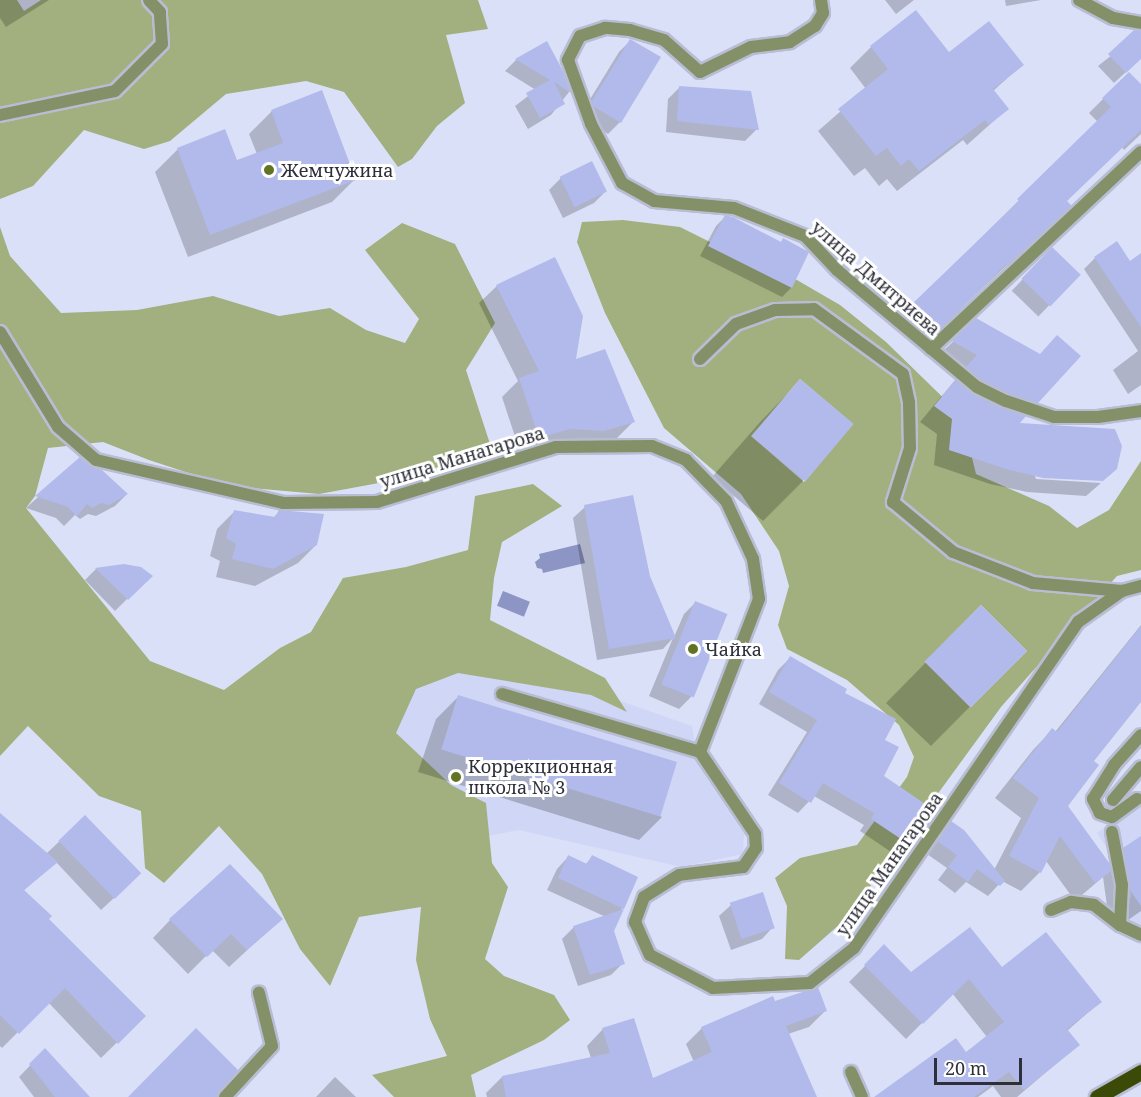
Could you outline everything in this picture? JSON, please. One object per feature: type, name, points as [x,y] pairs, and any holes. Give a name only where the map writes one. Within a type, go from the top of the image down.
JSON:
[{"type":"main road","points":[[1097,1097],[1141,1072]]},
{"type":"street","points":[[0,115],[116,91],[162,44],[160,12],[149,0]]},
{"type":"street","name":"улица Дмитриева","points":[[821,0],[823,13],[815,26],[790,42],[751,47],[700,72],[664,40],[630,30],[605,28],[580,36],[568,60],[591,124],[622,183],[654,201],[734,208],[805,236],[837,270],[977,387],[1006,401],[1054,417],[1098,417],[1141,411]]},
{"type":"street","points":[[1079,0],[1113,18],[1141,22]]},
{"type":"street","points":[[931,349],[1141,152]]},
{"type":"street","points":[[700,359],[736,324],[775,309],[814,309],[903,374],[909,402],[910,448],[893,502],[953,552],[1033,583],[1122,591]]},
{"type":"street","name":"улица Манагарова","points":[[0,332],[58,427],[96,460],[283,503],[377,502],[556,447],[651,446],[686,460],[726,501],[753,559],[759,599],[700,752],[755,834],[756,848],[743,867],[679,875],[644,897],[635,922],[650,955],[713,988],[810,983],[854,948],[1078,622],[1122,591],[1141,586]]},
{"type":"street","points":[[502,694],[700,752]]},
{"type":"street","points":[[1137,799],[1112,817],[1100,813],[1093,799],[1114,765],[1141,735]]},
{"type":"street","points":[[1113,800],[1141,767]]},
{"type":"street","points":[[1112,832],[1122,885],[1119,925]]},
{"type":"street","points":[[1051,910],[1071,902],[1094,905],[1119,925],[1141,935]]},
{"type":"street","points":[[225,1097],[272,1046],[259,993]]},
{"type":"street","points":[[851,1072],[862,1097]]},
{"type":"shaded area","points":[[580,544],[585,563],[543,573],[542,569],[537,568],[535,562],[540,558],[539,554]]},
{"type":"shaded area","points":[[503,591],[530,602],[524,617],[497,606]]},
{"type":"shaded area","name":"Коррекционная школа № 3","points":[[379,651],[540,673],[692,726],[699,767],[744,834],[743,854],[681,867],[519,830],[413,850]]},
{"type":"shaded area","points":[[1141,801],[1141,945],[1109,928],[1132,895],[1119,867],[1097,833]]},
{"type":"green space","points":[[0,0],[17,0],[24,11],[41,0],[478,0],[488,29],[446,35],[465,103],[437,126],[412,159],[398,167],[344,92],[306,81],[226,94],[170,141],[144,149],[84,130],[33,186],[0,199]]},
{"type":"green space","points":[[623,220],[680,227],[732,253],[754,255],[840,305],[886,342],[962,416],[976,474],[1049,506],[1077,528],[1109,510],[1141,461],[1141,570],[1117,576],[1001,707],[848,917],[799,960],[785,959],[787,906],[775,878],[800,858],[857,845],[907,777],[914,757],[899,725],[847,680],[787,649],[778,625],[789,586],[779,551],[741,494],[664,428],[605,313],[577,242],[582,222]],"holes":[[[800,379],[853,424],[804,482],[751,436]],[[981,605],[1027,651],[971,707],[925,662]]]},
{"type":"green space","points":[[402,223],[455,244],[495,323],[466,370],[491,447],[428,474],[319,494],[228,486],[103,442],[48,448],[35,496],[26,508],[150,661],[224,690],[280,648],[311,632],[343,578],[406,567],[468,550],[475,496],[533,484],[562,506],[502,542],[494,578],[490,620],[605,678],[627,712],[591,695],[458,673],[416,689],[396,733],[451,785],[486,803],[492,863],[508,887],[485,959],[504,976],[554,995],[570,1020],[544,1040],[471,1075],[476,1097],[394,1097],[372,1075],[447,1056],[430,1019],[416,960],[421,907],[359,917],[330,986],[300,949],[262,874],[219,826],[164,883],[145,868],[141,811],[99,796],[28,726],[0,756],[0,227],[10,256],[61,313],[137,310],[213,296],[279,316],[330,308],[366,330],[405,343],[419,319],[365,250]]},
{"type":"building","points":[[916,10],[949,52],[989,21],[1024,65],[993,89],[1009,109],[989,125],[985,120],[919,171],[909,159],[901,166],[887,148],[876,156],[838,109],[888,69],[870,46]]},
{"type":"building","points":[[1134,30],[1141,31],[1141,59],[1126,73],[1108,54]]},
{"type":"building","points":[[630,39],[661,57],[621,123],[593,106],[592,101]]},
{"type":"building","points":[[547,41],[563,71],[571,93],[554,82],[565,104],[540,118],[526,93],[550,80],[515,59]]},
{"type":"building","points":[[1129,72],[1141,84],[1141,130],[1067,201],[1072,206],[1008,266],[1006,264],[938,332],[911,305],[1019,201],[1017,199],[1111,107],[1102,98]]},
{"type":"building","points":[[679,86],[751,91],[759,130],[677,121]]},
{"type":"building","name":"Жемчужина","points":[[322,90],[356,180],[210,235],[177,148],[225,129],[237,160],[283,143],[271,110]]},
{"type":"building","points":[[592,161],[607,192],[575,207],[560,177]]},
{"type":"building","points":[[725,215],[781,242],[783,238],[809,252],[792,288],[708,246]]},
{"type":"building","points":[[1117,241],[1130,261],[1141,253],[1141,327],[1094,257]]},
{"type":"building","points":[[1052,247],[1081,275],[1050,306],[1021,279]]},
{"type":"building","points":[[555,257],[583,316],[576,359],[605,349],[635,422],[604,431],[570,429],[539,438],[519,378],[539,371],[496,285]]},
{"type":"building","points":[[976,318],[1040,354],[1057,335],[1081,356],[1038,403],[1009,393],[982,380],[966,367],[977,355],[952,341]]},
{"type":"building","points":[[800,379],[854,424],[805,481],[752,436]]},
{"type":"building","points":[[956,380],[973,394],[1026,416],[1020,423],[1115,429],[1122,446],[1117,469],[1103,481],[1043,478],[1006,469],[949,450],[952,419],[934,406]]},
{"type":"building","points":[[80,457],[91,467],[102,470],[128,494],[109,505],[101,503],[92,508],[87,504],[77,516],[68,507],[35,496]]},
{"type":"building","points":[[633,495],[650,576],[676,638],[609,649],[584,505]]},
{"type":"building","points":[[234,510],[275,517],[279,510],[324,514],[317,545],[273,569],[232,559],[236,544],[226,538]]},
{"type":"building","points":[[124,564],[141,567],[153,576],[128,600],[95,568]]},
{"type":"building","name":"Чайка","points":[[695,601],[727,614],[694,698],[661,684]]},
{"type":"building","points":[[981,605],[1027,651],[970,708],[924,662]]},
{"type":"building","points":[[1141,626],[1141,702],[1094,761],[1099,765],[1068,806],[1110,864],[1111,871],[1095,883],[1060,836],[1041,873],[1009,856],[1039,798],[1013,778],[1052,728],[1057,732]]},
{"type":"building","points":[[790,656],[847,689],[845,693],[896,719],[885,740],[899,747],[884,776],[937,812],[924,832],[917,827],[907,843],[871,819],[874,813],[823,783],[811,803],[779,783],[817,720],[769,692]]},
{"type":"building","points":[[458,695],[677,762],[660,816],[441,750]]},
{"type":"building","points":[[0,813],[58,862],[24,890],[52,916],[49,919],[146,1016],[118,1044],[65,988],[19,1034],[0,1015]]},
{"type":"building","points":[[85,815],[141,873],[115,899],[58,841]]},
{"type":"building","points":[[951,821],[964,830],[1005,881],[1000,886],[977,869],[968,882],[948,867],[957,855],[937,841]]},
{"type":"building","points":[[1141,836],[1141,906],[1130,890],[1123,848]]},
{"type":"building","points":[[568,855],[587,864],[592,855],[638,877],[624,909],[558,878]]},
{"type":"building","points":[[230,864],[283,919],[247,950],[231,934],[207,957],[169,919]]},
{"type":"building","points":[[763,892],[775,928],[741,939],[730,903]]},
{"type":"building","points":[[624,909],[614,931],[625,964],[590,975],[573,926]]},
{"type":"building","points":[[970,927],[1002,967],[1046,932],[1102,1002],[1067,1029],[1080,1045],[1024,1090],[1009,1072],[974,1097],[874,1097],[956,1038],[966,1052],[1004,1022],[969,979],[923,1024],[864,965],[884,944],[911,972]]},
{"type":"building","points":[[818,987],[827,1011],[786,1026],[817,1097],[506,1097],[502,1076],[610,1053],[602,1028],[634,1018],[653,1078],[712,1052],[701,1027],[773,996],[775,1001]]},
{"type":"building","points":[[196,1028],[238,1070],[217,1097],[128,1097]]},
{"type":"building","points":[[45,1048],[90,1097],[55,1097],[29,1064]]},
{"type":"place","name":"Жемчужина","points":[[269,170]]},
{"type":"place","name":"Чайка","points":[[693,649]]},
{"type":"place","name":"Коррекционная школа № 3","points":[[456,777]]}]
